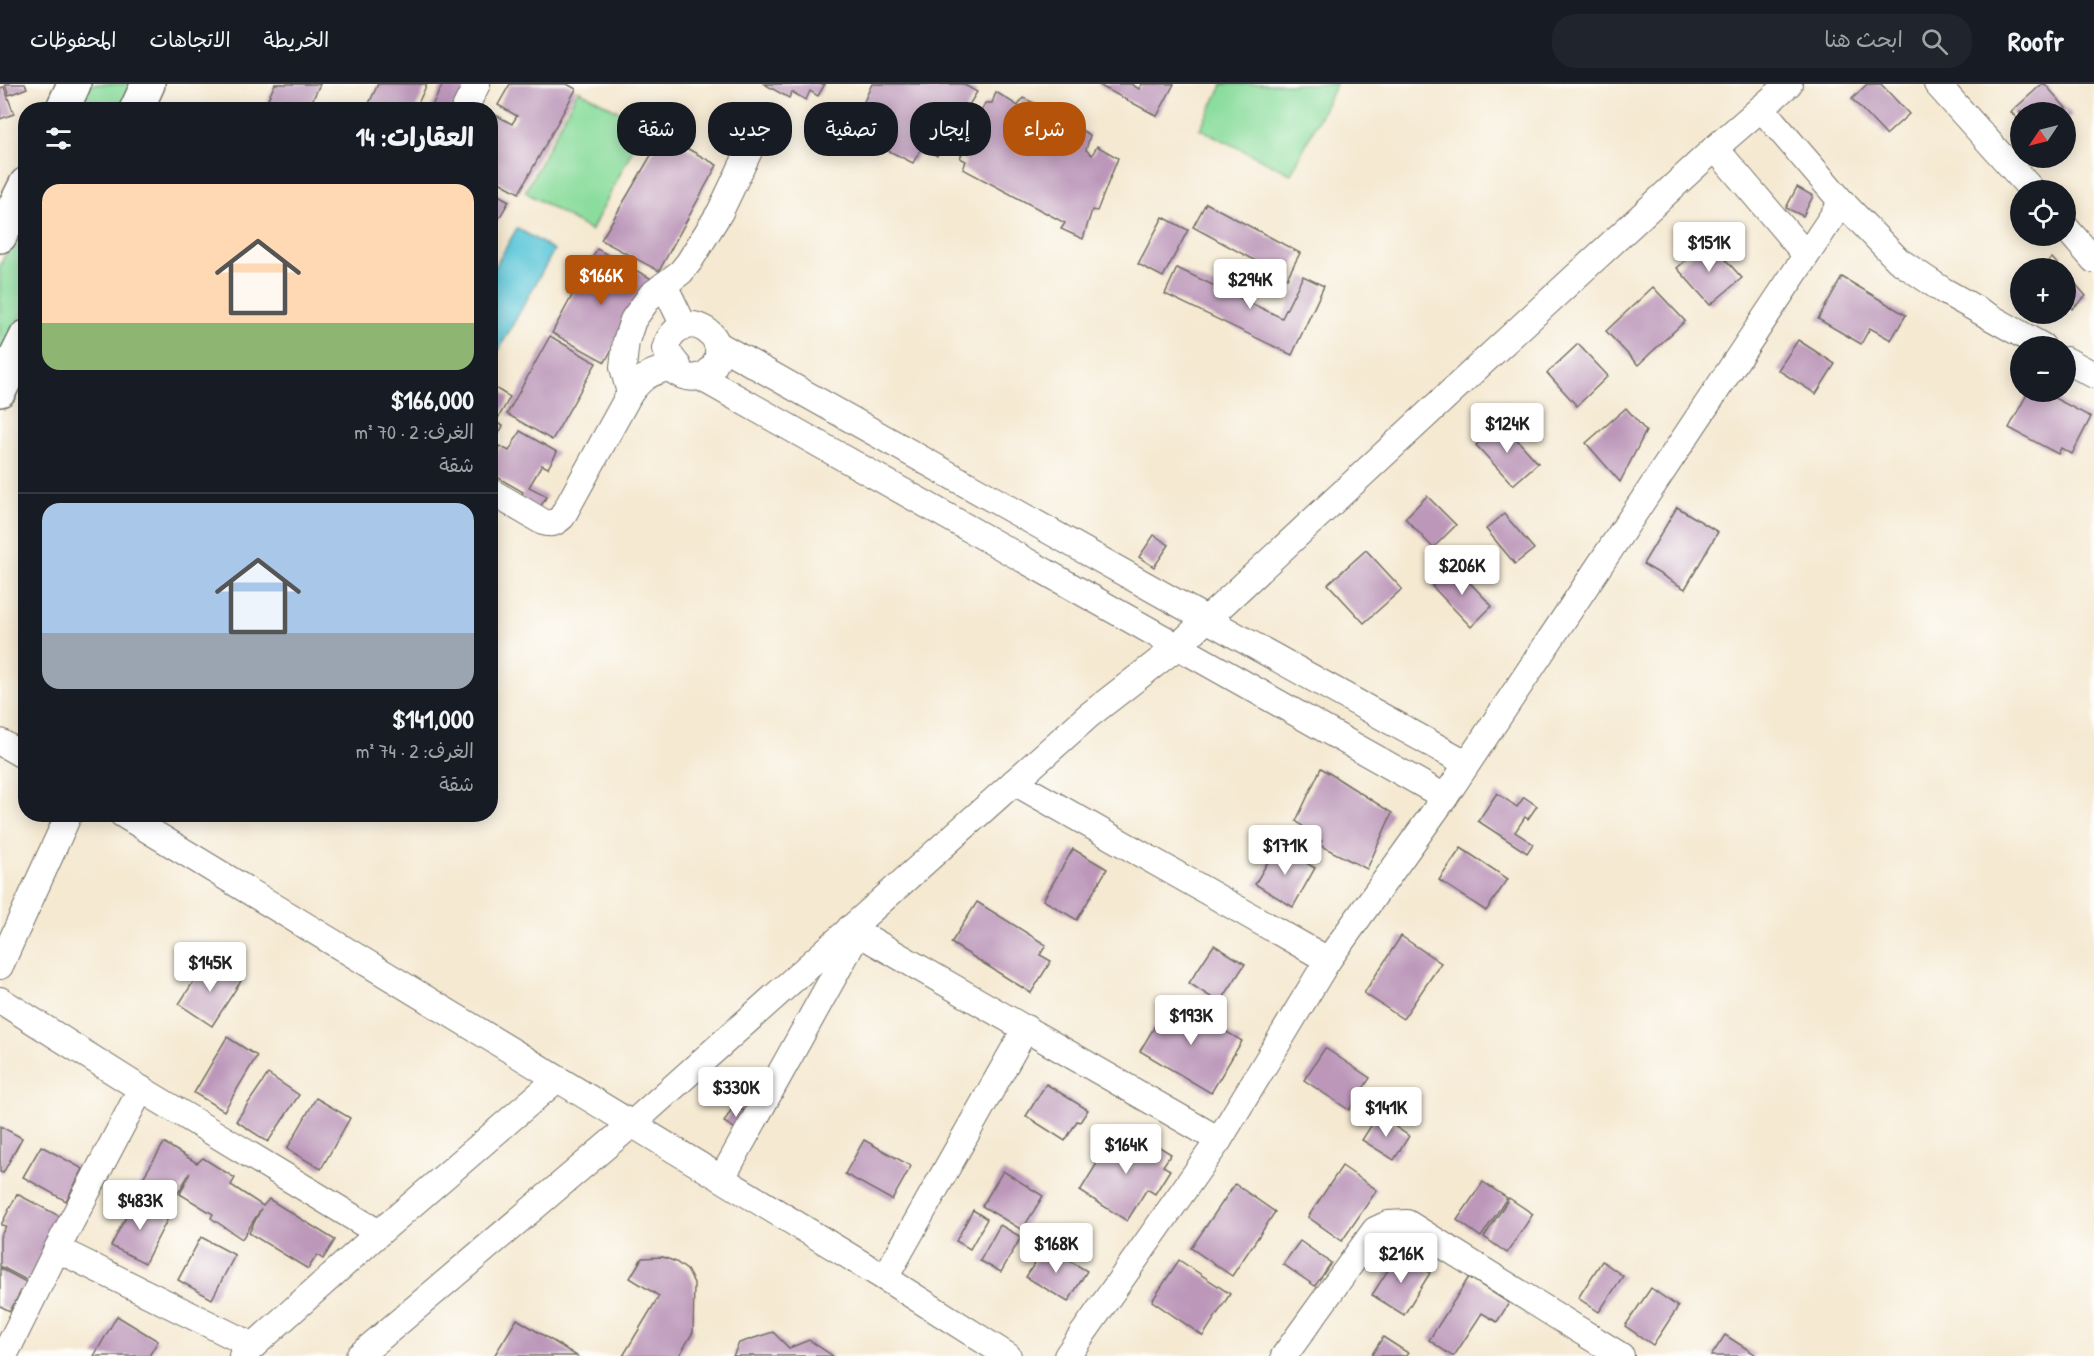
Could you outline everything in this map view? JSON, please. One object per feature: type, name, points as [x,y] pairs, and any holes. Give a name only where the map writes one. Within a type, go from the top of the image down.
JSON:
[{"type":"main road","points":[[66,102],[74,84]]},
{"type":"main road","points":[[140,102],[148,84]]},
{"type":"main road","points":[[0,236],[18,200]]},
{"type":"main road","points":[[0,390],[18,353]]},
{"type":"street","points":[[468,102],[477,84]]},
{"type":"street","points":[[359,1356],[632,1124],[854,931],[1088,716],[1177,647],[1715,148],[1789,84]]},
{"type":"street","points":[[1937,84],[2023,180]]},
{"type":"street","points":[[1761,108],[1842,202],[1898,261],[1944,291],[2024,336]]},
{"type":"street","points":[[1715,148],[1806,255]]},
{"type":"street","points":[[630,393],[623,367],[626,341],[633,320],[651,295],[681,272],[720,212],[747,156]]},
{"type":"street","points":[[1067,1356],[1219,1140],[1328,960],[1445,798],[1466,763],[1842,202]]},
{"type":"street","points":[[2076,239],[2094,260]]},
{"type":"street","points":[[664,285],[684,326]]},
{"type":"street","points":[[498,496],[543,522],[551,524],[557,522],[562,517],[630,393],[640,381],[649,373],[689,372],[709,372],[716,364],[719,354],[717,344],[712,334],[704,328],[694,325],[684,326],[674,331],[668,339],[665,349],[689,372],[907,492],[1445,798]]},
{"type":"street","points":[[717,344],[1206,620],[1466,763]]},
{"type":"street","points":[[907,492],[924,460]]},
{"type":"street","points":[[0,742],[18,752]]},
{"type":"street","points":[[1014,782],[1328,960]]},
{"type":"street","points":[[0,966],[65,822]]},
{"type":"street","points":[[135,822],[556,1080],[722,1178],[1008,1356]]},
{"type":"street","points":[[854,931],[1219,1140]]},
{"type":"street","points":[[722,1178],[854,931]]},
{"type":"street","points":[[0,1000],[141,1089],[379,1233]]},
{"type":"street","points":[[885,1278],[1026,1028]]},
{"type":"street","points":[[57,1249],[248,1351],[379,1233],[556,1080]]},
{"type":"street","points":[[4,1356],[141,1089]]},
{"type":"street","points":[[1284,1356],[1375,1230],[1388,1224],[1407,1223],[1621,1356]]},
{"type":"green space","points":[[88,84],[135,84],[126,102],[80,102]]},
{"type":"green space","points":[[1223,84],[1336,84],[1291,174],[1200,129]]},
{"type":"green space","points":[[578,90],[617,110],[617,156],[629,156],[591,231],[525,192]]},
{"type":"green space","points":[[18,228],[18,323],[0,361],[0,266]]},
{"type":"water","points":[[517,228],[554,250],[498,351],[498,262]]},
{"type":"building","points":[[5,84],[25,84],[27,88],[9,95]]},
{"type":"building","points":[[275,84],[320,84],[312,102],[267,102]]},
{"type":"building","points":[[378,84],[427,84],[419,102],[370,102]]},
{"type":"building","points":[[443,84],[475,84],[466,102],[434,102]]},
{"type":"building","points":[[510,84],[567,84],[576,89],[519,193],[498,181],[498,116],[512,124],[517,116],[498,105]]},
{"type":"building","points":[[764,84],[825,84],[818,96],[810,91],[806,100],[792,92],[789,98]]},
{"type":"building","points":[[872,84],[963,84],[977,92],[971,102],[910,102],[910,156],[917,156],[913,163],[898,156],[898,102],[864,102]]},
{"type":"building","points":[[1097,84],[1131,84],[1139,89],[1142,84],[1174,84],[1157,116]]},
{"type":"building","points":[[1867,84],[1881,84],[1909,114],[1886,135],[1852,99]]},
{"type":"building","points":[[2042,84],[2045,84],[2061,102],[2022,102]]},
{"type":"building","points":[[4,87],[14,114],[0,119],[0,88]]},
{"type":"building","points":[[996,92],[1012,102],[1003,102],[1003,156],[1086,156],[1086,150],[1092,155],[1097,146],[1118,158],[1097,211],[1092,210],[1083,239],[1061,229],[1065,223],[963,169],[966,161],[960,158],[961,156],[991,156],[992,103]]},
{"type":"building","points":[[1086,133],[1090,135],[1086,150]]},
{"type":"building","points":[[696,153],[717,165],[659,271],[601,240],[651,156],[696,156]]},
{"type":"building","points":[[1797,187],[1813,196],[1803,216],[1786,208]]},
{"type":"building","points":[[498,195],[509,201],[498,220]]},
{"type":"building","points":[[1206,203],[1300,253],[1287,278],[1193,227]]},
{"type":"building","points":[[1163,217],[1188,230],[1163,277],[1138,264]]},
{"type":"building","points":[[1708,240],[1742,278],[1710,305],[1677,268]]},
{"type":"building","points":[[597,249],[650,278],[605,362],[552,333]]},
{"type":"building","points":[[1177,268],[1282,318],[1303,276],[1324,286],[1292,355],[1165,294]]},
{"type":"building","points":[[1842,277],[1906,315],[1891,340],[1870,328],[1861,344],[1818,319]]},
{"type":"building","points":[[2076,284],[2086,296],[2076,305]]},
{"type":"building","points":[[1653,287],[1685,321],[1638,365],[1606,331]]},
{"type":"building","points":[[550,336],[596,363],[552,440],[507,414]]},
{"type":"building","points":[[1798,340],[1835,364],[1816,394],[1778,370]]},
{"type":"building","points":[[1578,344],[1608,376],[1577,406],[1547,373]]},
{"type":"building","points":[[498,390],[510,397],[498,418]]},
{"type":"building","points":[[2023,402],[2062,402],[2091,417],[2072,454],[2061,448],[2058,454],[2009,428]]},
{"type":"building","points":[[1626,408],[1646,431],[1620,482],[1586,443]]},
{"type":"building","points":[[1501,422],[1538,463],[1513,485],[1476,445]]},
{"type":"building","points":[[498,423],[503,426],[498,435]]},
{"type":"building","points":[[520,431],[557,452],[548,468],[542,465],[529,487],[547,496],[539,509],[520,498],[523,492],[498,478],[498,449],[500,446],[509,451]]},
{"type":"building","points":[[1427,496],[1456,525],[1433,548],[1405,518]]},
{"type":"building","points":[[1677,507],[1718,532],[1685,589],[1643,564]]},
{"type":"building","points":[[1504,514],[1534,549],[1515,564],[1486,529]]},
{"type":"building","points":[[1154,535],[1169,545],[1154,567],[1139,557]]},
{"type":"building","points":[[1366,550],[1402,589],[1364,623],[1328,584]]},
{"type":"building","points":[[1453,565],[1492,606],[1471,627],[1432,586]]},
{"type":"building","points":[[1321,768],[1392,813],[1367,869],[1319,845],[1322,841],[1296,821]]},
{"type":"building","points":[[1497,793],[1517,807],[1524,797],[1537,806],[1528,819],[1525,817],[1515,832],[1533,844],[1527,853],[1478,821]]},
{"type":"building","points":[[1277,846],[1315,868],[1293,907],[1255,884]]},
{"type":"building","points":[[1461,848],[1508,879],[1486,911],[1439,880]]},
{"type":"building","points":[[1073,849],[1107,869],[1077,920],[1043,900]]},
{"type":"building","points":[[977,902],[1046,945],[1040,955],[1051,961],[1031,993],[951,943]]},
{"type":"building","points":[[1401,936],[1441,963],[1403,1019],[1364,993]]},
{"type":"building","points":[[1214,945],[1245,964],[1220,1003],[1189,983]]},
{"type":"building","points":[[208,959],[241,981],[212,1026],[179,1004]]},
{"type":"building","points":[[1171,999],[1242,1041],[1211,1093],[1140,1051]]},
{"type":"building","points":[[227,1037],[257,1056],[224,1111],[194,1093]]},
{"type":"building","points":[[1325,1048],[1370,1078],[1349,1110],[1304,1080]]},
{"type":"building","points":[[268,1074],[299,1095],[268,1142],[236,1121]]},
{"type":"building","points":[[1046,1084],[1088,1110],[1080,1122],[1077,1121],[1065,1141],[1026,1116]]},
{"type":"building","points":[[316,1098],[350,1118],[321,1169],[287,1149]]},
{"type":"building","points":[[734,1105],[749,1114],[739,1131],[724,1122]]},
{"type":"building","points":[[1378,1115],[1409,1136],[1394,1160],[1362,1140]]},
{"type":"building","points":[[0,1126],[22,1138],[3,1173],[0,1172]]},
{"type":"building","points":[[1116,1132],[1145,1150],[1150,1141],[1171,1154],[1163,1166],[1170,1170],[1155,1194],[1147,1189],[1127,1221],[1080,1191]]},
{"type":"building","points":[[864,1140],[911,1166],[892,1200],[845,1174]]},
{"type":"building","points":[[164,1143],[197,1163],[203,1158],[235,1178],[231,1185],[263,1206],[269,1199],[335,1240],[323,1259],[317,1255],[308,1269],[249,1233],[261,1209],[242,1239],[211,1218],[213,1214],[180,1194],[190,1173],[171,1205],[138,1186]]},
{"type":"building","points":[[41,1146],[83,1169],[66,1201],[23,1177]]},
{"type":"building","points":[[1342,1166],[1377,1190],[1342,1241],[1308,1217]]},
{"type":"building","points":[[1003,1171],[1043,1196],[1022,1230],[982,1206]]},
{"type":"building","points":[[1483,1182],[1507,1198],[1481,1237],[1457,1220]]},
{"type":"building","points":[[1235,1184],[1275,1212],[1232,1276],[1191,1248]]},
{"type":"building","points":[[17,1194],[63,1218],[30,1282],[0,1266],[0,1237],[6,1226],[1,1225]]},
{"type":"building","points":[[1509,1198],[1533,1214],[1507,1253],[1484,1237]]},
{"type":"building","points":[[135,1199],[169,1216],[145,1263],[111,1246]]},
{"type":"building","points":[[973,1210],[987,1219],[970,1249],[956,1241]]},
{"type":"building","points":[[1000,1225],[1021,1237],[1001,1272],[980,1261]]},
{"type":"building","points":[[201,1237],[235,1255],[212,1299],[178,1280]]},
{"type":"building","points":[[1300,1241],[1331,1263],[1315,1286],[1283,1264]]},
{"type":"building","points":[[1045,1246],[1087,1271],[1068,1302],[1026,1277]]},
{"type":"building","points":[[1399,1253],[1430,1273],[1404,1315],[1372,1295]]},
{"type":"building","points":[[663,1257],[687,1270],[694,1283],[693,1332],[679,1356],[623,1356],[659,1296],[630,1278],[642,1258]]},
{"type":"building","points":[[1179,1260],[1230,1294],[1203,1336],[1152,1301]]},
{"type":"building","points":[[1602,1261],[1623,1276],[1599,1312],[1578,1298]]},
{"type":"building","points":[[0,1268],[26,1282],[10,1311],[0,1306]]},
{"type":"building","points":[[1469,1277],[1509,1303],[1497,1322],[1482,1313],[1452,1356],[1429,1340]]},
{"type":"building","points":[[1651,1288],[1678,1307],[1653,1345],[1625,1326]]},
{"type":"building","points":[[117,1316],[158,1341],[149,1356],[94,1356]]},
{"type":"building","points":[[517,1319],[577,1356],[494,1356]]},
{"type":"building","points":[[773,1332],[789,1348],[809,1340],[833,1356],[733,1356],[739,1343]]},
{"type":"building","points":[[1725,1335],[1755,1354],[1754,1356],[1711,1356]]},
{"type":"building","points":[[1383,1337],[1408,1353],[1406,1356],[1371,1356]]}]
